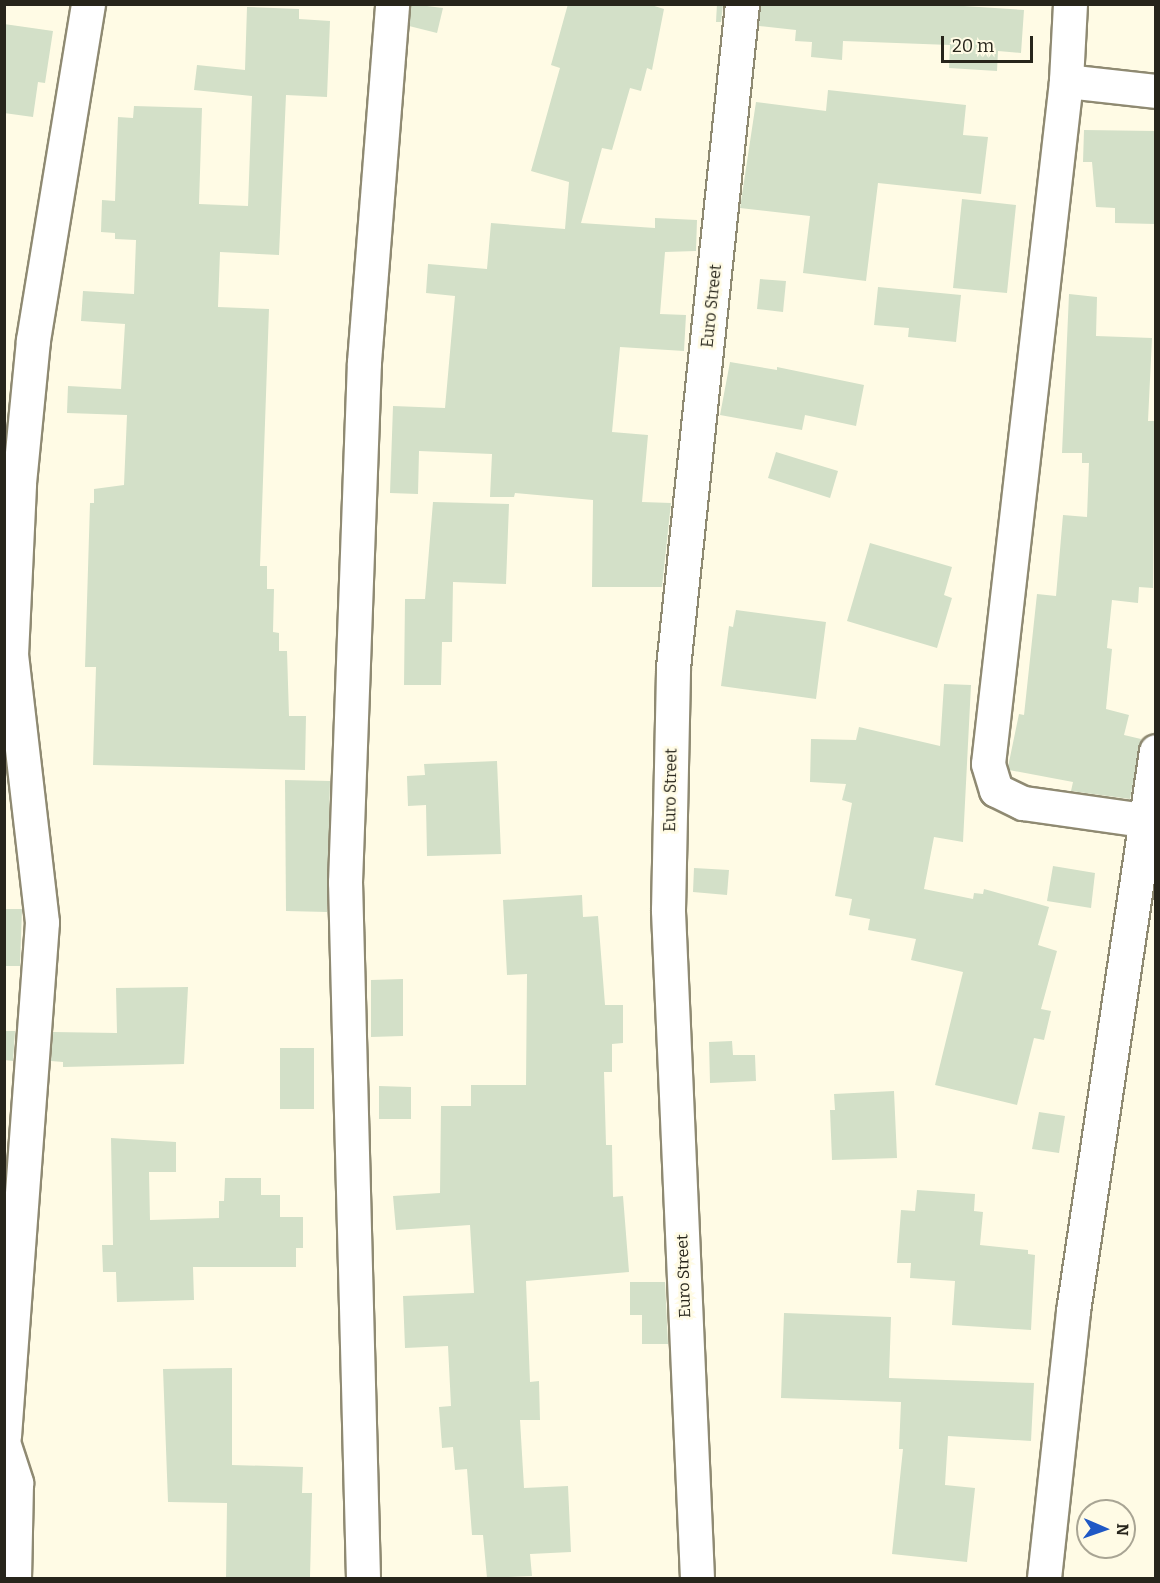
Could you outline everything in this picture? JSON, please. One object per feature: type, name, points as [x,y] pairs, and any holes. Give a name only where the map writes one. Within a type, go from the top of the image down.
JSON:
[{"type":"street","points":[[4,1436],[42,922],[8,655],[19,483],[19,339],[88,4]]},
{"type":"street","points":[[363,1578],[345,882],[363,363],[392,4]]},
{"type":"street","name":"Euro Street","points":[[697,1578],[668,910],[673,667],[742,4]]},
{"type":"street","points":[[1070,4],[1066,81],[988,764],[996,790],[1023,803],[1150,822]]},
{"type":"street","points":[[1066,81],[1155,91]]},
{"type":"street","points":[[1044,1578],[1072,1311],[1150,822],[1155,751]]},
{"type":"street","points":[[4,1445],[16,1483],[14,1578]]},
{"type":"building","points":[[411,4],[443,8],[437,33],[409,26]]},
{"type":"building","points":[[568,4],[648,4],[664,9],[652,70],[647,68],[641,91],[630,88],[612,150],[602,148],[581,223],[655,228],[655,218],[697,220],[696,251],[665,252],[660,314],[686,315],[684,351],[620,347],[612,432],[648,435],[642,502],[671,503],[662,587],[592,587],[593,500],[515,493],[514,497],[490,497],[492,454],[419,451],[418,494],[390,493],[393,406],[445,408],[455,296],[426,293],[428,264],[487,269],[491,223],[565,229],[569,182],[531,171],[560,68],[551,65]]},
{"type":"building","points":[[717,4],[723,4],[721,22],[716,22]]},
{"type":"building","points":[[760,4],[948,5],[1024,10],[1021,53],[998,51],[997,71],[949,68],[950,45],[843,41],[842,60],[811,57],[812,42],[795,41],[796,30],[759,26]]},
{"type":"building","points":[[247,7],[299,9],[299,19],[330,21],[327,97],[286,95],[279,255],[220,252],[218,307],[269,309],[260,566],[267,566],[267,589],[274,589],[273,632],[279,633],[279,651],[287,651],[289,716],[306,716],[305,770],[93,765],[96,667],[85,667],[90,503],[94,503],[94,489],[124,485],[127,415],[67,413],[68,386],[121,389],[125,324],[81,321],[83,291],[134,294],[136,240],[115,239],[115,233],[101,232],[102,200],[115,201],[118,117],[133,118],[134,106],[202,108],[199,204],[248,206],[252,96],[194,90],[197,65],[245,70]]},
{"type":"building","points":[[4,24],[53,31],[45,83],[38,82],[33,117],[4,113]]},
{"type":"building","points":[[828,90],[966,105],[963,135],[988,137],[981,194],[878,183],[866,281],[803,273],[810,216],[740,208],[756,102],[826,111]]},
{"type":"building","points":[[1084,130],[1155,131],[1155,224],[1115,223],[1115,208],[1096,207],[1092,162],[1083,162]]},
{"type":"building","points":[[962,199],[1016,205],[1007,293],[953,288]]},
{"type":"building","points":[[760,279],[786,281],[783,312],[757,309]]},
{"type":"building","points":[[878,287],[961,295],[956,342],[908,337],[909,328],[874,325]]},
{"type":"building","points":[[1069,294],[1097,297],[1096,336],[1152,338],[1148,421],[1155,421],[1153,588],[1139,587],[1138,603],[1112,600],[1107,648],[1112,649],[1106,709],[1129,715],[1124,735],[1141,739],[1130,799],[1071,791],[1073,782],[1009,770],[1008,767],[1019,714],[1024,715],[1037,594],[1056,596],[1063,515],[1087,517],[1089,463],[1082,463],[1082,453],[1062,453]]},
{"type":"building","points":[[730,362],[777,370],[777,367],[864,385],[856,426],[805,415],[802,430],[720,415]]},
{"type":"building","points":[[776,452],[838,471],[830,498],[768,478]]},
{"type":"building","points":[[433,502],[509,504],[506,584],[453,582],[452,642],[442,642],[441,685],[404,685],[405,599],[425,599]]},
{"type":"building","points":[[870,543],[952,567],[944,595],[952,598],[937,648],[847,621]]},
{"type":"building","points":[[736,610],[826,622],[816,699],[721,686],[729,626],[733,627]]},
{"type":"building","points":[[944,684],[971,685],[963,842],[934,837],[924,889],[973,899],[974,893],[983,894],[984,889],[1049,907],[1038,945],[1057,951],[1041,1009],[1051,1011],[1044,1040],[1034,1038],[1017,1105],[935,1085],[963,972],[911,960],[916,939],[868,930],[870,919],[849,915],[852,899],[835,896],[852,803],[842,800],[846,784],[810,782],[811,739],[856,740],[859,727],[940,746]]},
{"type":"building","points":[[497,761],[501,854],[427,856],[426,805],[408,806],[407,776],[425,775],[424,764]]},
{"type":"building","points":[[285,780],[330,781],[327,912],[286,911]]},
{"type":"building","points":[[1053,866],[1095,873],[1091,908],[1047,901]]},
{"type":"building","points":[[694,868],[729,870],[727,895],[693,892]]},
{"type":"building","points":[[582,895],[583,917],[598,916],[605,1005],[623,1005],[623,1043],[612,1044],[612,1072],[604,1072],[606,1145],[612,1145],[613,1197],[623,1196],[629,1272],[526,1281],[530,1382],[539,1381],[540,1420],[520,1420],[524,1488],[568,1486],[571,1552],[530,1554],[532,1576],[487,1578],[483,1535],[472,1535],[467,1469],[455,1470],[453,1447],[442,1448],[439,1407],[451,1406],[448,1346],[405,1348],[403,1296],[474,1293],[470,1225],[396,1230],[393,1196],[440,1193],[441,1106],[471,1106],[471,1085],[526,1085],[527,974],[507,975],[503,900]]},
{"type":"building","points":[[4,909],[22,909],[20,966],[4,966]]},
{"type":"building","points":[[403,979],[403,1036],[371,1037],[371,980]]},
{"type":"building","points":[[188,987],[184,1064],[63,1067],[63,1062],[51,1061],[53,1032],[117,1033],[116,988]]},
{"type":"building","points":[[4,1031],[15,1031],[13,1061],[4,1060]]},
{"type":"building","points":[[732,1041],[733,1055],[755,1055],[756,1081],[710,1083],[709,1042]]},
{"type":"building","points":[[280,1048],[314,1048],[314,1109],[280,1109]]},
{"type":"building","points":[[379,1086],[411,1087],[411,1119],[379,1119]]},
{"type":"building","points":[[894,1091],[897,1158],[832,1160],[830,1110],[835,1110],[834,1094]]},
{"type":"building","points":[[1039,1112],[1065,1116],[1059,1153],[1032,1149]]},
{"type":"building","points":[[111,1138],[176,1142],[176,1172],[149,1172],[150,1220],[219,1218],[219,1201],[224,1201],[225,1178],[261,1178],[261,1195],[280,1195],[280,1217],[303,1217],[303,1248],[296,1248],[296,1267],[193,1267],[194,1300],[117,1302],[116,1272],[103,1272],[102,1245],[113,1245]]},
{"type":"building","points":[[917,1190],[975,1194],[974,1211],[983,1212],[980,1245],[1028,1250],[1028,1254],[1035,1255],[1031,1330],[952,1325],[955,1281],[910,1278],[911,1263],[897,1263],[901,1210],[915,1211]]},
{"type":"building","points":[[630,1282],[665,1282],[668,1344],[642,1344],[642,1315],[630,1315]]},
{"type":"building","points":[[784,1313],[891,1317],[889,1378],[1034,1383],[1031,1441],[948,1436],[945,1485],[975,1488],[967,1562],[892,1554],[903,1449],[899,1449],[901,1402],[781,1398]]},
{"type":"building","points":[[232,1368],[232,1465],[303,1467],[302,1493],[312,1493],[310,1578],[226,1578],[227,1503],[168,1502],[163,1369]]}]
